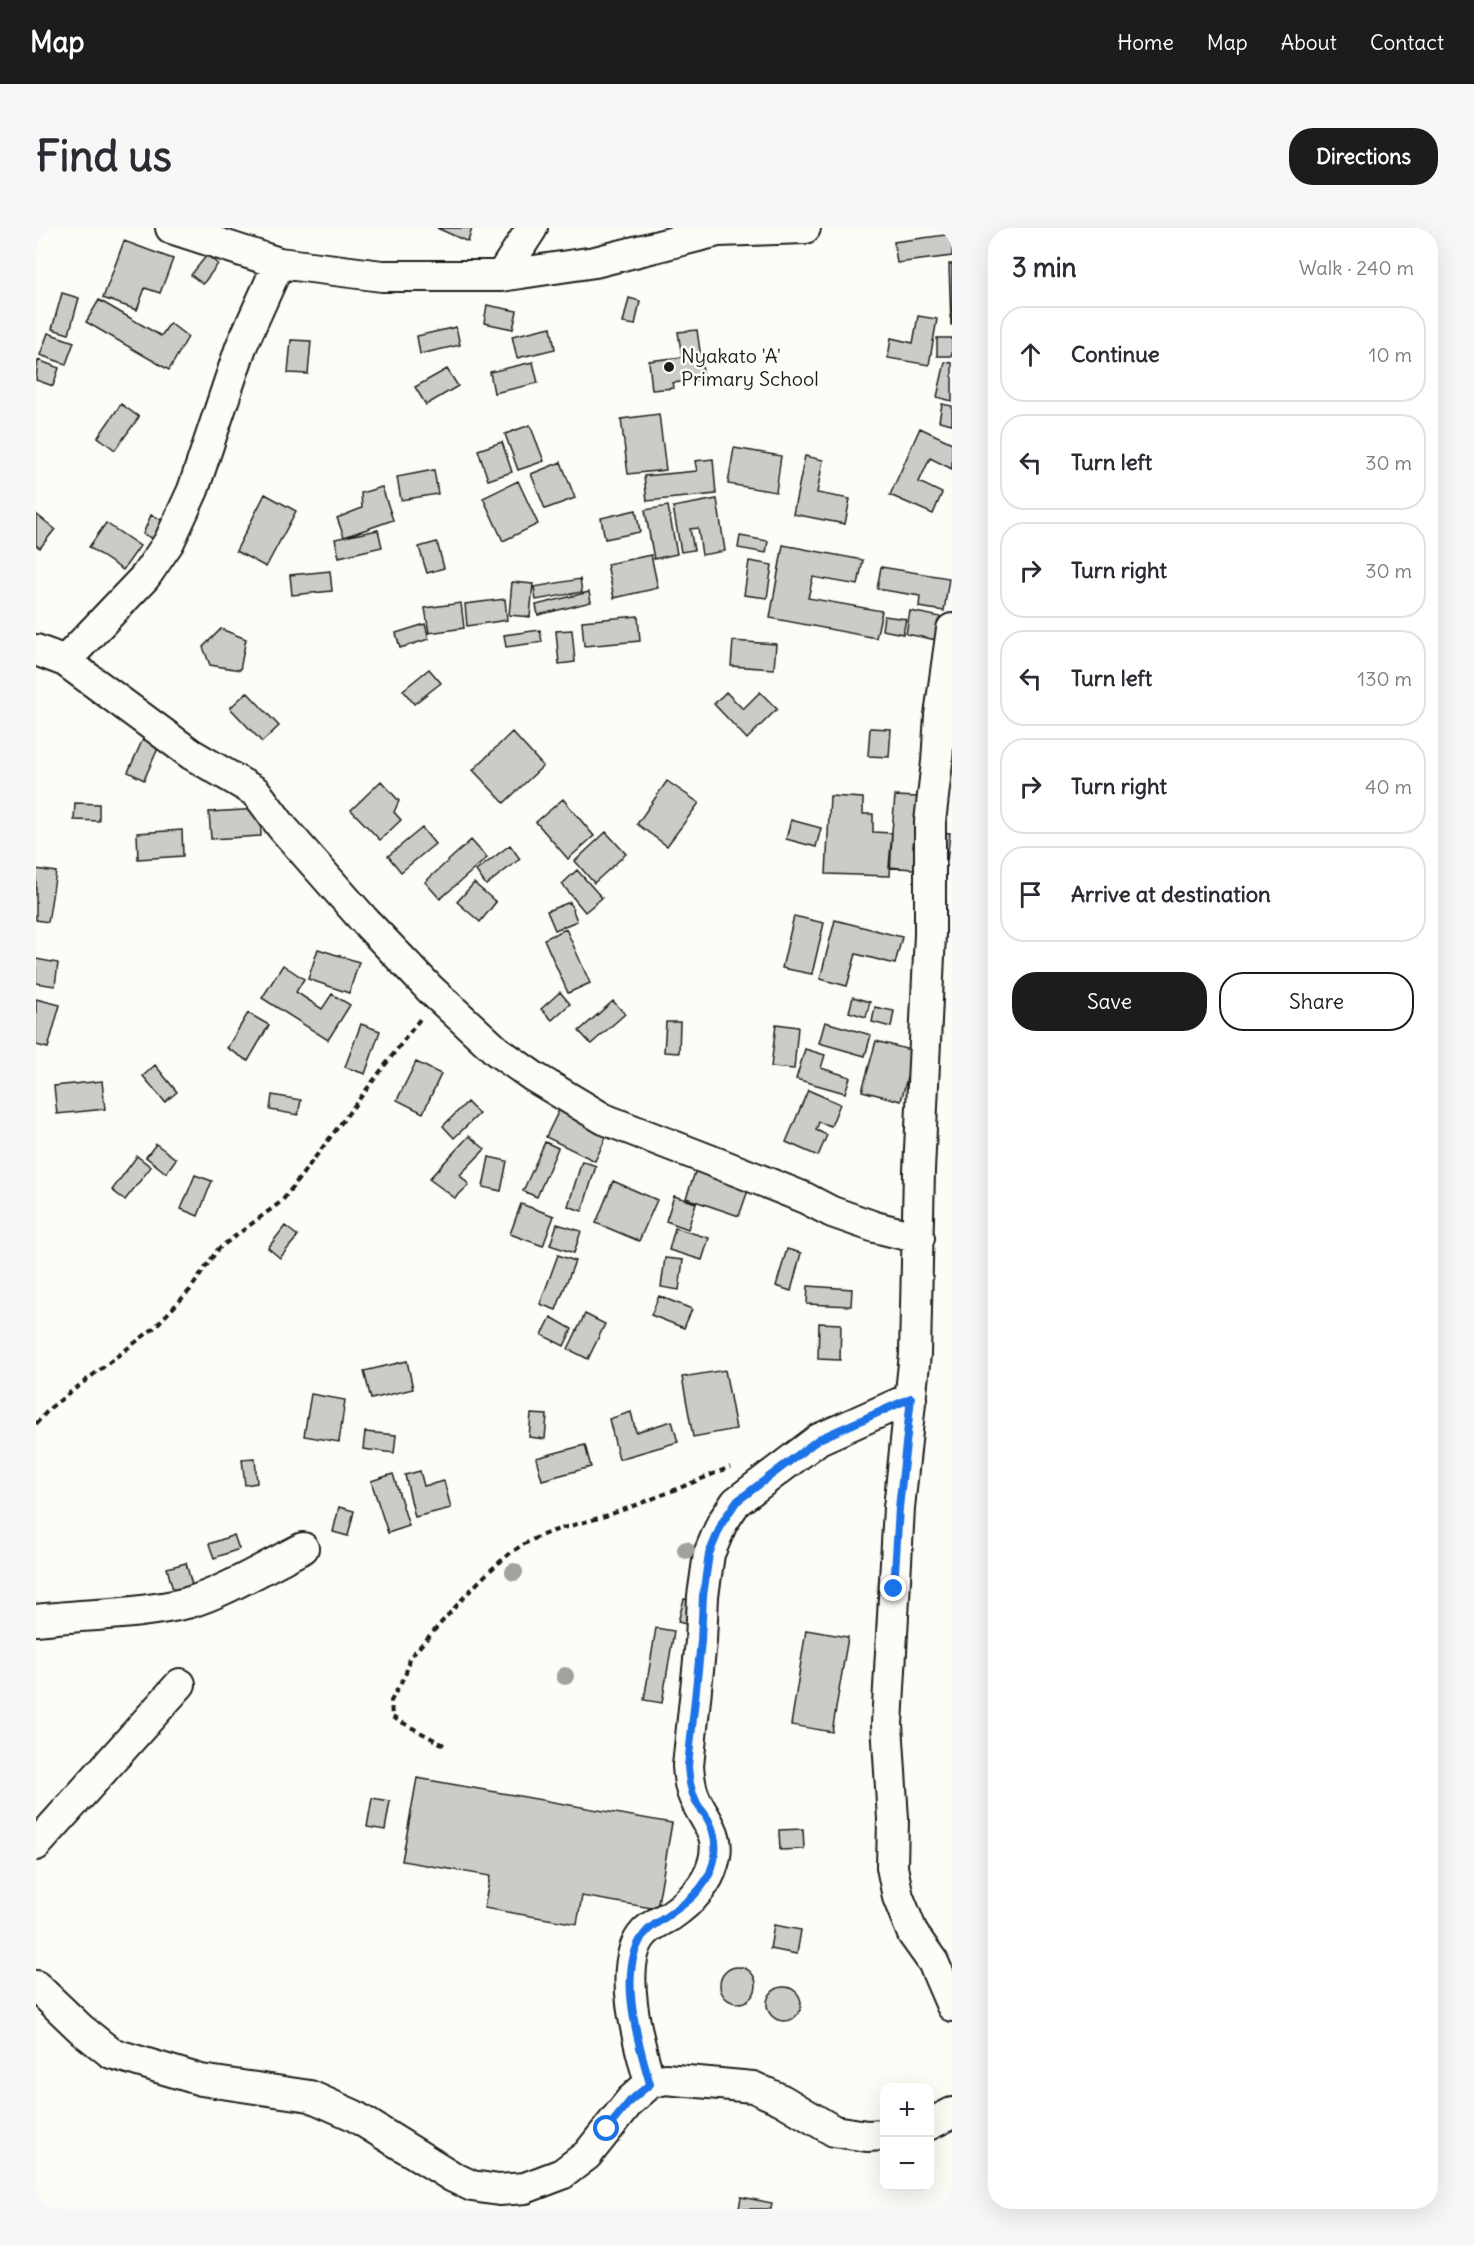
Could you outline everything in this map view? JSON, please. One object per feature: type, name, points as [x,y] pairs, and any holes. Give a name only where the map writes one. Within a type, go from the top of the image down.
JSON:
[{"type":"street","points":[[171,228],[279,263],[382,276],[501,276],[595,262],[699,231],[805,228]]},
{"type":"street","points":[[501,276],[532,228]]},
{"type":"street","points":[[65,661],[145,577],[169,542],[193,490],[241,347],[279,263]]},
{"type":"street","points":[[952,629],[940,715],[938,762],[930,822],[930,934],[919,1171],[915,1354],[899,1508],[887,1724],[893,1819],[892,1868],[898,1897],[914,1934],[933,1962],[952,2006]]},
{"type":"street","points":[[36,650],[65,661],[191,754],[256,792],[282,827],[363,919],[438,996],[497,1051],[534,1077],[604,1119],[758,1179],[832,1212],[875,1227],[919,1238]]},
{"type":"street","points":[[650,2084],[635,2031],[631,1966],[633,1953],[644,1932],[671,1915],[704,1886],[714,1864],[716,1842],[708,1818],[695,1801],[689,1782],[688,1766],[701,1641],[703,1596],[709,1554],[722,1523],[736,1502],[819,1439],[911,1398]]},
{"type":"street","points":[[36,1620],[142,1612],[187,1603],[211,1594],[303,1548]]},
{"type":"street","points":[[36,1845],[180,1684]]},
{"type":"street","points":[[36,1986],[81,2029],[111,2053],[201,2080],[310,2096],[353,2115],[453,2177],[472,2186],[499,2190],[525,2188],[562,2174],[587,2155],[630,2101],[650,2084],[665,2079],[753,2087],[782,2100],[834,2131],[867,2136],[880,2135]]},
{"type":"street","points":[[934,2122],[952,2113]]},
{"type":"path","points":[[36,1424],[50,1407],[154,1328],[190,1290],[218,1249],[282,1201],[438,996]]},
{"type":"path","points":[[444,1745],[392,1717],[391,1701],[406,1674],[409,1658],[474,1587],[512,1552],[536,1538],[563,1526],[604,1516],[732,1466]]},
{"type":"building","points":[[437,228],[472,228],[468,242]]},
{"type":"building","points":[[952,234],[952,256],[897,263],[894,242]]},
{"type":"building","points":[[124,241],[173,259],[160,293],[145,288],[137,310],[103,298]]},
{"type":"building","points":[[207,255],[218,264],[203,284],[191,275]]},
{"type":"building","points":[[949,264],[952,264],[952,325],[951,325]]},
{"type":"building","points":[[62,293],[79,298],[69,334],[52,329]]},
{"type":"building","points":[[629,298],[640,301],[635,325],[623,323]]},
{"type":"building","points":[[99,300],[161,336],[170,323],[188,337],[169,370],[86,322]]},
{"type":"building","points":[[487,305],[517,311],[513,329],[484,323]]},
{"type":"building","points":[[918,316],[937,319],[929,365],[888,358],[891,338],[913,343]]},
{"type":"building","points":[[456,327],[460,345],[420,354],[417,336]]},
{"type":"building","points":[[551,327],[555,349],[517,358],[512,336]]},
{"type":"building","name":"Nyakato 'A' Primary School","points":[[697,330],[704,379],[673,383],[674,388],[652,390],[649,361],[682,357],[678,332]]},
{"type":"building","points":[[48,333],[74,342],[66,364],[40,355]]},
{"type":"building","points":[[937,338],[952,338],[952,356],[937,356]]},
{"type":"building","points":[[291,340],[311,341],[308,374],[288,373]]},
{"type":"building","points":[[38,360],[59,368],[53,386],[36,380]]},
{"type":"building","points":[[533,362],[538,383],[494,393],[490,372]]},
{"type":"building","points":[[945,362],[952,363],[952,401],[937,397]]},
{"type":"building","points":[[447,369],[458,386],[426,405],[415,387]]},
{"type":"building","points":[[121,404],[139,417],[115,450],[98,437]]},
{"type":"building","points":[[942,404],[952,406],[952,424],[939,421]]},
{"type":"building","points":[[659,414],[666,470],[628,474],[621,419]]},
{"type":"building","points":[[530,425],[544,461],[518,470],[505,434]]},
{"type":"building","points":[[920,428],[952,443],[952,469],[930,458],[919,482],[942,493],[933,514],[890,495]]},
{"type":"building","points":[[502,442],[512,472],[488,480],[478,450]]},
{"type":"building","points":[[734,448],[781,456],[776,492],[728,484]]},
{"type":"building","points":[[805,456],[823,460],[817,493],[850,499],[845,524],[793,514]]},
{"type":"building","points":[[713,459],[716,494],[647,501],[644,476],[697,471],[695,461]]},
{"type":"building","points":[[561,462],[575,498],[545,509],[531,474]]},
{"type":"building","points":[[434,470],[438,494],[401,500],[397,477]]},
{"type":"building","points":[[518,481],[538,524],[503,541],[483,498]]},
{"type":"building","points":[[382,487],[393,520],[344,537],[337,518],[362,508],[361,493]]},
{"type":"building","points":[[265,494],[296,511],[266,567],[236,551]]},
{"type":"building","points":[[717,499],[725,551],[702,555],[698,528],[690,529],[694,550],[681,552],[673,507]]},
{"type":"building","points":[[668,506],[677,554],[654,559],[645,510]]},
{"type":"building","points":[[636,510],[640,532],[605,539],[601,518]]},
{"type":"building","points":[[36,514],[55,529],[40,548],[36,545]]},
{"type":"building","points":[[151,515],[169,523],[160,542],[143,534]]},
{"type":"building","points":[[106,523],[140,546],[123,570],[89,547]]},
{"type":"building","points":[[378,530],[382,547],[339,557],[335,539]]},
{"type":"building","points":[[740,536],[768,541],[766,553],[738,548]]},
{"type":"building","points":[[437,542],[444,568],[427,573],[419,547]]},
{"type":"building","points":[[783,545],[863,560],[858,585],[813,577],[808,598],[882,611],[876,638],[770,618]]},
{"type":"building","points":[[651,555],[658,588],[614,598],[607,564]]},
{"type":"building","points":[[749,561],[772,565],[767,598],[744,595]]},
{"type":"building","points":[[881,567],[949,578],[944,611],[919,607],[920,596],[877,589]]},
{"type":"building","points":[[330,571],[332,591],[292,595],[290,575]]},
{"type":"building","points":[[580,579],[582,592],[536,600],[534,587]]},
{"type":"building","points":[[512,582],[533,584],[530,617],[509,615]]},
{"type":"building","points":[[589,592],[591,602],[538,615],[536,605]]},
{"type":"building","points":[[505,599],[507,620],[467,626],[465,604]]},
{"type":"building","points":[[461,603],[464,628],[429,633],[425,608]]},
{"type":"building","points":[[910,611],[941,617],[937,640],[906,634]]},
{"type":"building","points":[[638,616],[640,641],[584,646],[582,621]]},
{"type":"building","points":[[884,616],[906,619],[903,634],[882,630]]},
{"type":"building","points":[[425,624],[429,639],[400,648],[396,633]]},
{"type":"building","points":[[221,629],[246,639],[240,670],[210,665],[203,647]]},
{"type":"building","points":[[540,630],[542,642],[506,647],[504,635]]},
{"type":"building","points":[[572,630],[575,662],[559,664],[556,631]]},
{"type":"building","points":[[733,641],[776,644],[774,669],[731,666]]},
{"type":"building","points":[[429,669],[441,683],[414,704],[403,690]]},
{"type":"building","points":[[247,692],[279,726],[262,742],[230,708]]},
{"type":"building","points":[[726,692],[743,709],[760,692],[777,709],[747,739],[714,704]]},
{"type":"building","points":[[870,728],[891,729],[889,757],[868,756]]},
{"type":"building","points":[[512,732],[543,766],[504,803],[473,770]]},
{"type":"building","points":[[143,739],[159,746],[144,780],[128,772]]},
{"type":"building","points":[[381,781],[399,801],[394,812],[401,820],[380,840],[351,810]]},
{"type":"building","points":[[667,781],[699,803],[667,846],[637,824]]},
{"type":"building","points":[[830,796],[863,798],[863,814],[873,814],[873,832],[892,833],[890,876],[826,874]]},
{"type":"building","points":[[895,796],[918,797],[913,847],[925,848],[927,831],[950,833],[946,872],[889,867]]},
{"type":"building","points":[[563,799],[594,836],[568,859],[536,822]]},
{"type":"building","points":[[75,803],[99,804],[99,821],[74,820]]},
{"type":"building","points":[[260,809],[261,836],[211,839],[209,812]]},
{"type":"building","points":[[791,820],[821,828],[816,847],[786,839]]},
{"type":"building","points":[[422,828],[435,844],[401,872],[388,856]]},
{"type":"building","points":[[182,830],[183,856],[138,859],[137,833]]},
{"type":"building","points":[[606,832],[626,854],[594,883],[575,861]]},
{"type":"building","points":[[471,840],[487,858],[440,899],[425,882]]},
{"type":"building","points":[[510,845],[520,859],[486,885],[476,871]]},
{"type":"building","points":[[36,869],[56,872],[48,922],[36,920]]},
{"type":"building","points":[[577,870],[602,898],[585,912],[562,884]]},
{"type":"building","points":[[474,883],[496,902],[480,922],[457,902]]},
{"type":"building","points":[[570,902],[577,921],[555,930],[547,911]]},
{"type":"building","points":[[794,916],[824,923],[812,974],[782,968]]},
{"type":"building","points":[[835,920],[902,937],[895,964],[856,954],[847,986],[820,979]]},
{"type":"building","points":[[566,929],[590,983],[568,993],[544,939]]},
{"type":"building","points":[[318,949],[359,962],[349,993],[308,979]]},
{"type":"building","points":[[36,959],[58,963],[55,986],[36,983]]},
{"type":"building","points":[[283,965],[304,979],[296,992],[322,1009],[332,994],[350,1005],[328,1040],[262,998]]},
{"type":"building","points":[[560,992],[570,1004],[552,1020],[541,1009]]},
{"type":"building","points":[[853,997],[870,1002],[866,1017],[849,1012]]},
{"type":"building","points":[[36,999],[60,1005],[48,1048],[36,1045]]},
{"type":"building","points":[[613,1001],[625,1014],[591,1044],[579,1031]]},
{"type":"building","points":[[875,1007],[894,1011],[891,1027],[872,1022]]},
{"type":"building","points":[[248,1013],[269,1025],[248,1061],[227,1048]]},
{"type":"building","points":[[666,1022],[680,1022],[679,1053],[664,1052]]},
{"type":"building","points":[[825,1022],[871,1035],[865,1056],[819,1043]]},
{"type":"building","points":[[361,1024],[380,1031],[365,1074],[345,1067]]},
{"type":"building","points":[[776,1024],[798,1027],[794,1069],[771,1067]]},
{"type":"building","points":[[876,1041],[914,1051],[901,1101],[862,1091]]},
{"type":"building","points":[[805,1049],[825,1055],[821,1068],[850,1077],[845,1093],[796,1079]]},
{"type":"building","points":[[416,1062],[441,1074],[423,1113],[397,1100]]},
{"type":"building","points":[[155,1065],[177,1092],[165,1102],[143,1076]]},
{"type":"building","points":[[102,1081],[105,1109],[57,1114],[54,1086]]},
{"type":"building","points":[[808,1090],[840,1104],[831,1126],[819,1122],[816,1130],[827,1135],[818,1156],[786,1142]]},
{"type":"building","points":[[272,1095],[301,1100],[298,1115],[270,1110]]},
{"type":"building","points":[[467,1102],[479,1114],[454,1138],[443,1126]]},
{"type":"building","points":[[560,1108],[609,1131],[595,1161],[546,1137]]},
{"type":"building","points":[[469,1136],[485,1149],[460,1175],[469,1185],[455,1198],[429,1179]]},
{"type":"building","points":[[545,1142],[558,1148],[537,1197],[523,1191]]},
{"type":"building","points":[[156,1144],[176,1159],[166,1173],[146,1157]]},
{"type":"building","points":[[137,1156],[151,1167],[125,1200],[112,1190]]},
{"type":"building","points":[[489,1157],[507,1161],[501,1191],[483,1187]]},
{"type":"building","points":[[582,1161],[596,1166],[582,1211],[568,1206]]},
{"type":"building","points":[[699,1161],[752,1179],[739,1216],[686,1198]]},
{"type":"building","points":[[195,1175],[212,1181],[198,1216],[181,1209]]},
{"type":"building","points":[[613,1181],[657,1200],[639,1241],[596,1223]]},
{"type":"building","points":[[674,1196],[696,1203],[688,1229],[666,1221]]},
{"type":"building","points":[[521,1204],[554,1216],[543,1246],[510,1234]]},
{"type":"building","points":[[557,1224],[581,1231],[574,1253],[550,1245]]},
{"type":"building","points":[[285,1226],[298,1236],[280,1258],[268,1248]]},
{"type":"building","points":[[675,1228],[709,1238],[702,1260],[669,1250]]},
{"type":"building","points":[[787,1249],[801,1253],[791,1291],[776,1286]]},
{"type":"building","points":[[558,1255],[575,1261],[556,1310],[540,1304]]},
{"type":"building","points":[[665,1258],[683,1260],[679,1290],[661,1287]]},
{"type":"building","points":[[808,1286],[852,1289],[851,1306],[807,1304]]},
{"type":"building","points":[[659,1296],[692,1309],[684,1328],[651,1315]]},
{"type":"building","points":[[585,1314],[605,1324],[588,1359],[568,1349]]},
{"type":"building","points":[[551,1317],[572,1329],[564,1346],[542,1335]]},
{"type":"building","points":[[819,1323],[841,1324],[840,1360],[818,1359]]},
{"type":"building","points":[[407,1361],[413,1389],[371,1399],[364,1371]]},
{"type":"building","points":[[725,1370],[736,1429],[693,1437],[682,1377]]},
{"type":"building","points":[[311,1394],[345,1400],[339,1442],[304,1436]]},
{"type":"building","points":[[631,1412],[636,1432],[672,1421],[678,1442],[619,1459],[609,1419]]},
{"type":"building","points":[[531,1414],[547,1415],[545,1439],[529,1437]]},
{"type":"building","points":[[365,1432],[396,1435],[394,1453],[363,1449]]},
{"type":"building","points":[[585,1445],[591,1467],[542,1480],[536,1458]]},
{"type":"building","points":[[255,1458],[257,1483],[245,1485],[242,1459]]},
{"type":"building","points":[[420,1471],[424,1486],[444,1481],[451,1508],[415,1517],[405,1475]]},
{"type":"building","points":[[393,1474],[409,1526],[388,1533],[371,1481]]},
{"type":"building","points":[[339,1507],[354,1511],[348,1536],[333,1532]]},
{"type":"building","points":[[234,1535],[239,1549],[214,1558],[209,1544]]},
{"type":"building","points":[[186,1563],[195,1596],[176,1601],[167,1568]]},
{"type":"building","points":[[684,1599],[711,1605],[705,1629],[678,1622]]},
{"type":"building","points":[[656,1628],[674,1631],[662,1703],[644,1700]]},
{"type":"building","points":[[806,1630],[848,1637],[832,1732],[791,1725]]},
{"type":"building","points":[[417,1778],[672,1823],[657,1909],[582,1896],[577,1924],[484,1908],[490,1876],[402,1861]]},
{"type":"building","points":[[372,1798],[390,1801],[385,1830],[367,1827]]},
{"type":"building","points":[[803,1829],[804,1849],[780,1850],[779,1830]]},
{"type":"building","points":[[774,1925],[801,1930],[797,1954],[770,1949]]},
{"type":"building","points":[[738,1967],[751,1972],[756,1985],[751,1998],[738,2003],[725,1998],[720,1985],[725,1972]]},
{"type":"building","points":[[784,1987],[796,1992],[801,2004],[796,2016],[784,2021],[772,2016],[767,2004],[772,1992]]},
{"type":"building","points":[[741,2197],[772,2203],[771,2209],[739,2209]]},
{"type":"place","name":"Nyakato 'A' Primary School","points":[[669,367]]},
{"type":"route","points":[[607,2129],[630,2101],[650,2084],[635,2031],[631,1966],[633,1953],[644,1932],[671,1915],[704,1886],[714,1864],[716,1842],[708,1818],[695,1801],[689,1782],[688,1766],[701,1641],[703,1596],[709,1554],[722,1523],[736,1502],[819,1439],[911,1398],[899,1508],[894,1589]]}]
